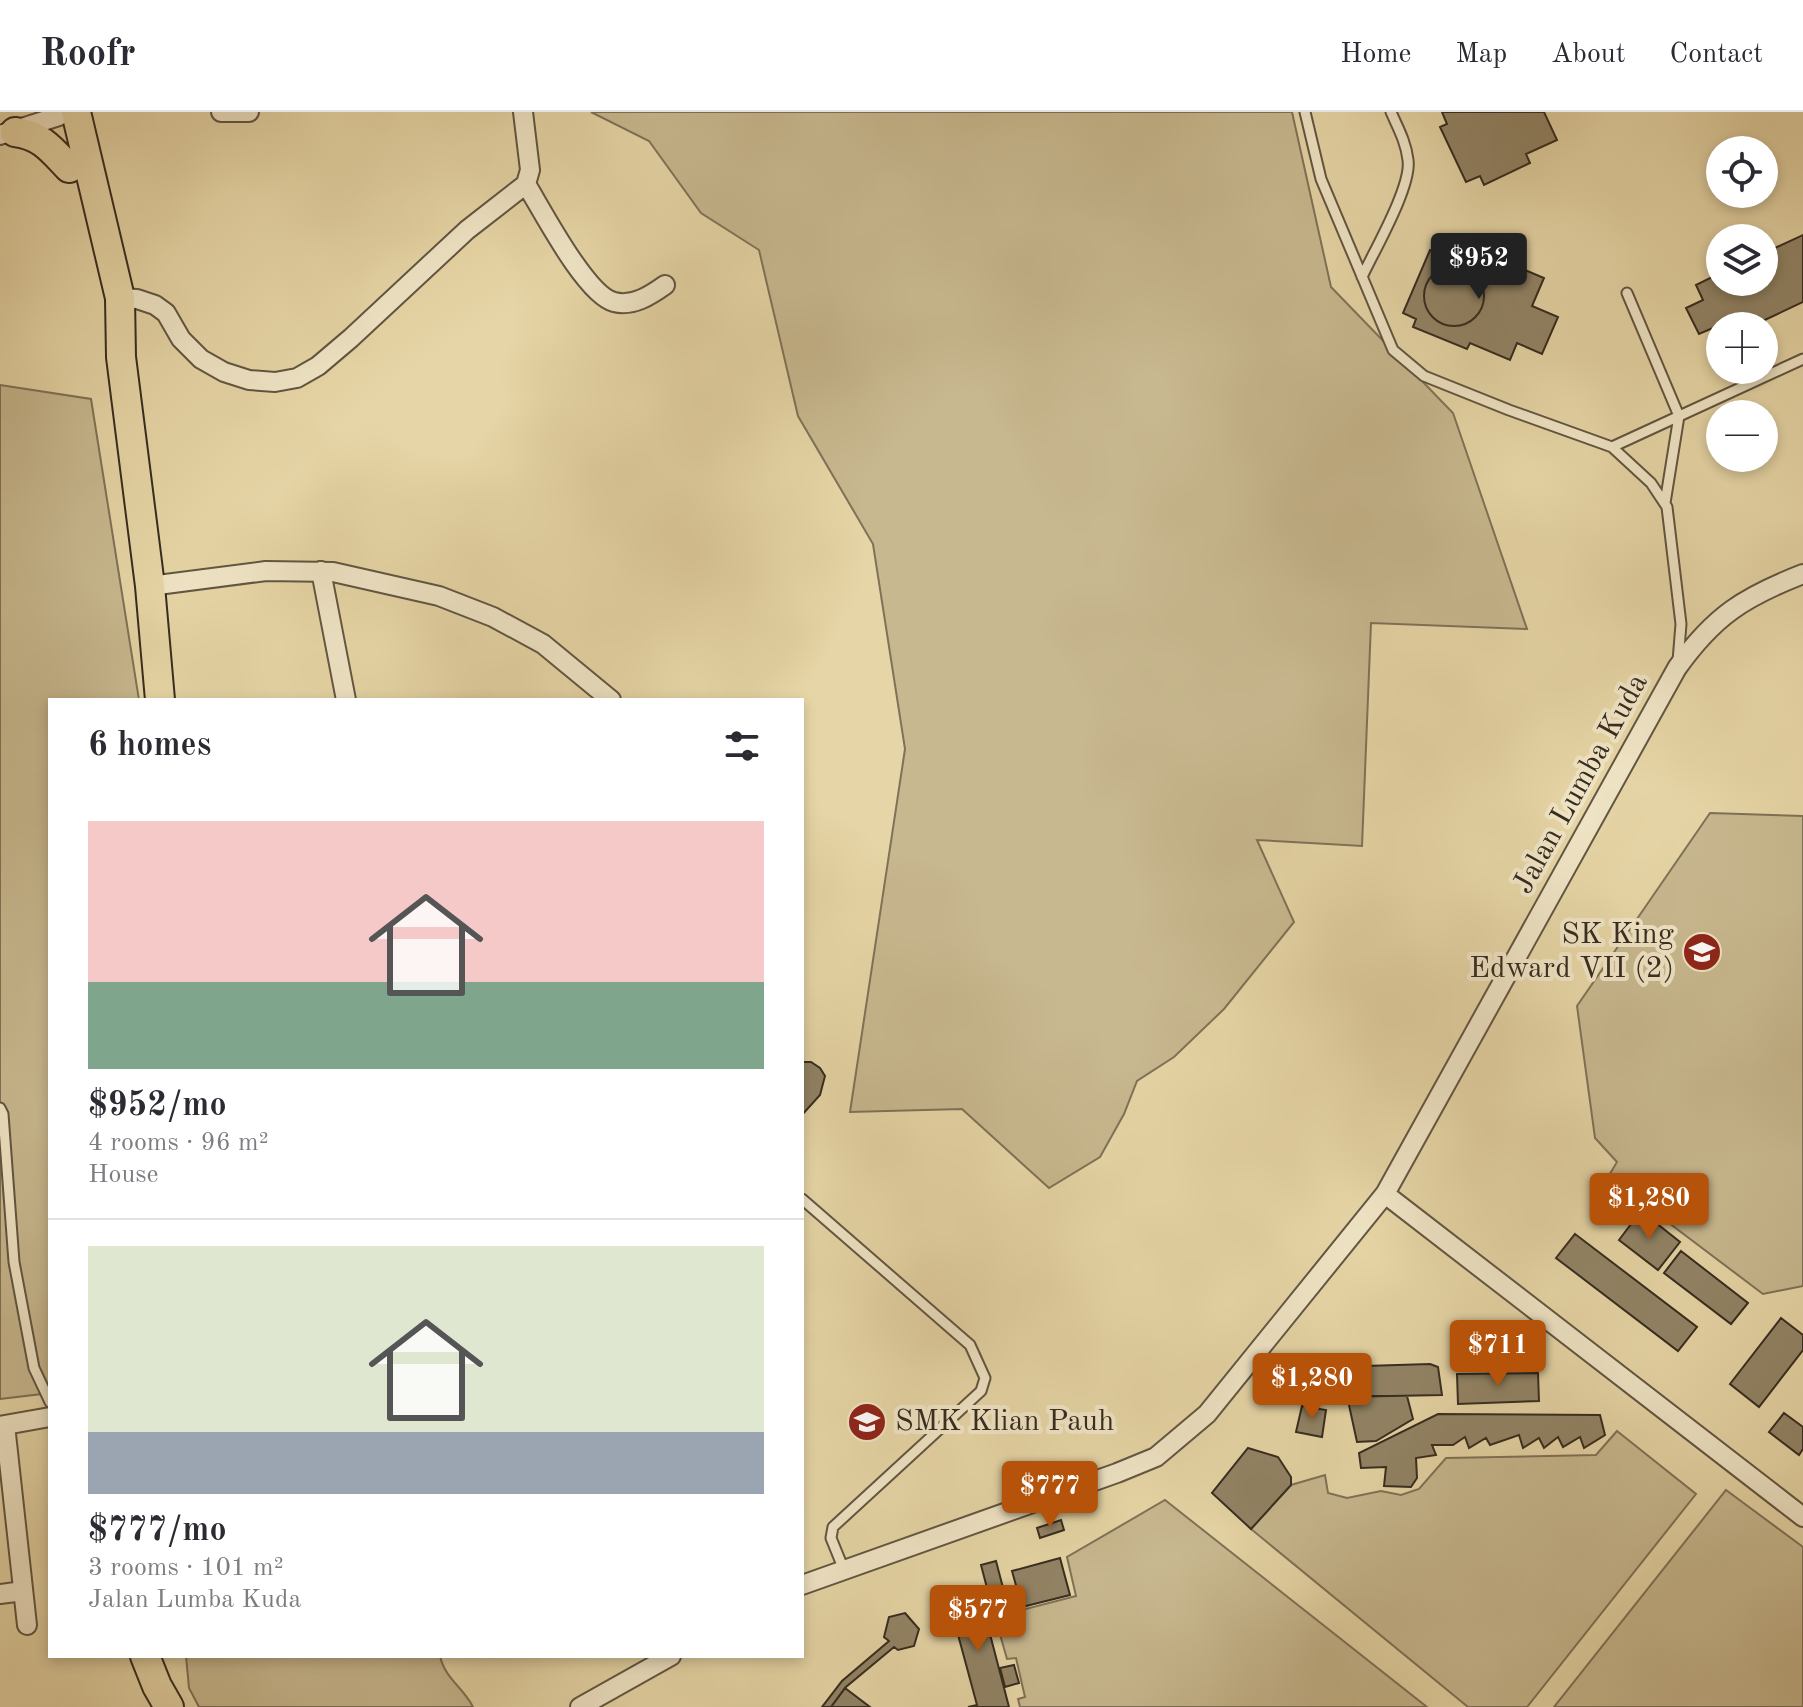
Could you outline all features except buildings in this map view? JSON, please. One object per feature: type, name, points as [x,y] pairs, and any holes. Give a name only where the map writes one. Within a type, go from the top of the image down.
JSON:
[{"type":"main road","points":[[48,119],[30,134],[40,139],[69,168]]},
{"type":"main road","points":[[48,119],[69,168],[113,299],[150,586],[160,698]]},
{"type":"main road","points":[[48,119],[113,299]]},
{"type":"main road","points":[[143,1658],[147,1707]]},
{"type":"main road","points":[[144,1658],[169,1707]]},
{"type":"street","points":[[221,112],[249,112]]},
{"type":"street","points":[[113,299],[137,299],[155,305],[166,313],[181,339],[201,359],[224,372],[249,380],[275,382],[297,378],[318,366],[467,230],[526,184],[530,170],[523,112]]},
{"type":"street","points":[[526,184],[590,286],[614,302],[645,300],[665,285]]},
{"type":"street","points":[[150,586],[266,571],[321,571],[439,596],[493,617],[543,644],[609,698]]},
{"type":"street","points":[[321,571],[346,698]]},
{"type":"street","name":"Jalan Lumba Kuda","points":[[804,1584],[1156,1457],[1180,1440],[1207,1414],[1385,1194],[1677,668],[1693,646],[1722,617],[1757,592],[1803,574]]},
{"type":"street","points":[[1385,1194],[1803,1517]]},
{"type":"street","points":[[27,1625],[3,1425],[48,1417]]},
{"type":"street","points":[[0,1594],[23,1591]]},
{"type":"street","points":[[580,1707],[667,1658]]},
{"type":"lane","points":[[1305,112],[1321,179],[1393,350],[1424,376],[1612,447],[1651,483],[1665,503],[1676,562],[1681,624],[1677,668]]},
{"type":"lane","points":[[1362,277],[1405,185],[1409,163],[1404,139],[1391,112]]},
{"type":"lane","points":[[1627,293],[1679,416],[1665,503]]},
{"type":"lane","points":[[1612,447],[1803,359]]},
{"type":"lane","points":[[0,1108],[3,1114],[14,1262],[34,1368],[48,1398]]},
{"type":"lane","points":[[804,1201],[970,1345],[985,1378],[981,1391],[833,1527],[831,1538],[844,1570]]},
{"type":"shaded area","points":[[591,112],[1292,112],[1331,287],[1453,413],[1527,629],[1371,623],[1362,846],[1257,840],[1294,922],[1224,1009],[1174,1057],[1137,1081],[1124,1114],[1100,1157],[1049,1188],[962,1109],[850,1112],[905,749],[873,544],[798,416],[759,250],[701,213],[649,141]]},
{"type":"shaded area","points":[[0,385],[91,399],[139,698],[48,698],[48,1393],[0,1399]]},
{"type":"shaded area","points":[[1710,813],[1803,816],[1803,1286],[1763,1294],[1608,1177],[1617,1162],[1595,1138],[1577,1006]]},
{"type":"shaded area","points":[[1617,1431],[1696,1494],[1527,1707],[1468,1707],[1251,1529],[1291,1485],[1325,1475],[1328,1493],[1347,1498],[1381,1491],[1401,1495],[1419,1489],[1446,1458],[1596,1455]]},
{"type":"shaded area","points":[[1726,1490],[1803,1547],[1803,1707],[1554,1707]]},
{"type":"shaded area","points":[[1165,1500],[1427,1707],[1020,1707],[1018,1699],[1025,1697],[1016,1658],[1007,1659],[995,1617],[1076,1596],[1067,1557]]},
{"type":"shaded area","points":[[186,1658],[440,1658],[446,1671],[473,1707],[199,1707],[189,1688]]},
{"type":"place","name":"SK King Edward VII (2)","points":[[1702,952]]},
{"type":"place","name":"SMK Klian Pauh","points":[[867,1422]]}]
